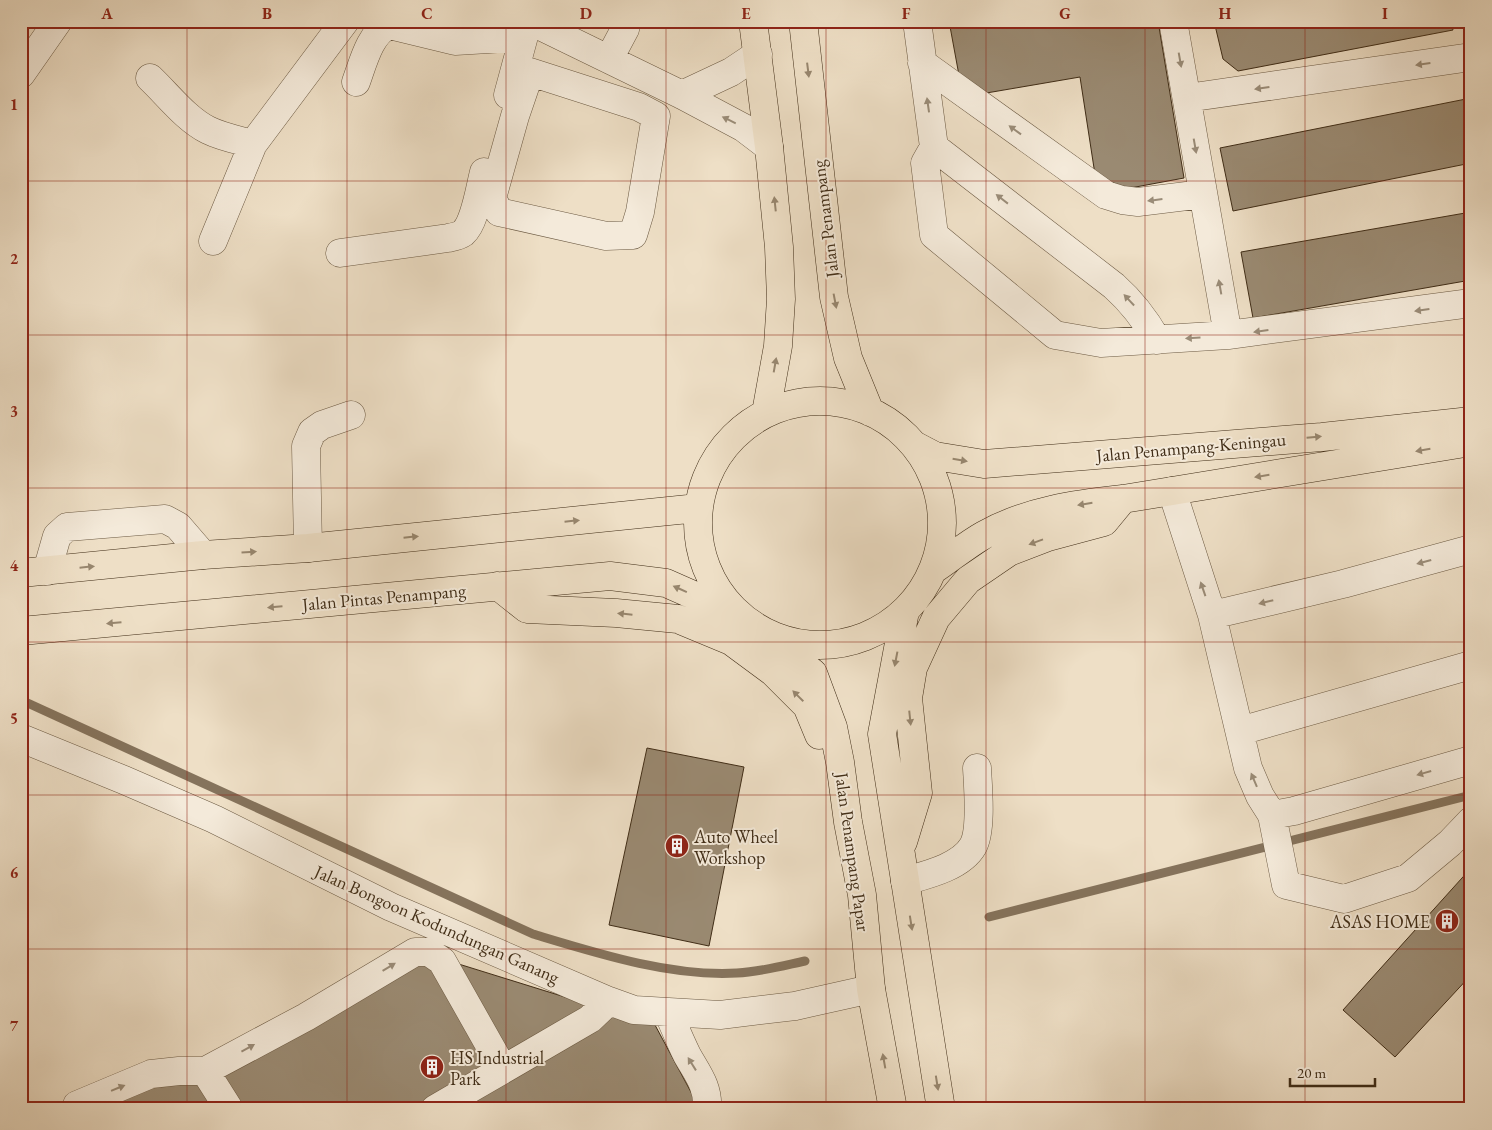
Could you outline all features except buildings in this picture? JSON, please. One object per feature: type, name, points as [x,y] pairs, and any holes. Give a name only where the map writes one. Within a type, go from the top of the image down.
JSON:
[{"type":"main road","points":[[753,21],[779,246],[781,300],[778,346],[766,414]]},
{"type":"main road","name":"Jalan Penampang","points":[[803,21],[834,297],[848,358],[870,412]]},
{"type":"main road","points":[[836,402],[870,412],[894,426],[914,445],[932,474],[941,505],[942,538],[933,570],[922,592],[905,611],[872,634],[832,645],[791,642],[747,621],[714,585],[700,548],[698,508],[710,469],[733,437],[766,414],[800,403],[836,402]]},
{"type":"main road","name":"Jalan Penampang-Keningau","points":[[914,445],[935,456],[984,464],[1466,425]]},
{"type":"main road","name":"Jalan Penampang-Keningau","points":[[933,570],[984,535],[1020,518],[1082,504],[1172,491],[1466,425]]},
{"type":"main road","points":[[901,850],[918,793],[908,698],[914,668],[936,618],[968,580],[1009,552],[1048,537],[1104,522],[1123,499]]},
{"type":"main road","points":[[34,572],[204,555],[308,548],[698,508]]},
{"type":"main road","name":"Jalan Pintas Penampang","points":[[21,631],[610,576],[666,583],[747,621]]},
{"type":"main road","points":[[498,586],[528,609],[616,613],[678,619],[731,641],[773,672],[807,706],[824,747],[848,822]]},
{"type":"main road","points":[[905,611],[882,734],[941,1109]]},
{"type":"main road","name":"Jalan Penampang Papar","points":[[747,621],[813,673],[833,727],[862,895],[871,989],[893,1109]]},
{"type":"street","points":[[21,74],[58,21]]},
{"type":"street","points":[[213,241],[253,144],[345,21]]},
{"type":"street","points":[[609,59],[626,29],[627,21]]},
{"type":"street","points":[[918,21],[934,147],[925,163],[934,235],[1055,335],[1101,343],[1228,336],[1471,303]]},
{"type":"street","points":[[1173,21],[1228,336]]},
{"type":"street","points":[[356,82],[364,59],[380,29],[389,25],[454,41],[527,27],[609,59],[676,91],[744,128],[769,147]]},
{"type":"street","points":[[340,253],[448,238],[460,235],[465,231],[474,212],[485,167],[502,116],[527,27]]},
{"type":"street","points":[[656,116],[639,107],[530,72],[515,116],[492,198],[499,212],[606,236],[633,235],[640,212],[656,116],[676,91],[731,72],[758,54]]},
{"type":"street","points":[[1187,98],[1471,57]]},
{"type":"street","points":[[922,63],[1106,195],[1138,202],[1203,194]]},
{"type":"street","points":[[150,78],[206,130],[253,144]]},
{"type":"street","points":[[934,147],[1114,286],[1130,300],[1157,340]]},
{"type":"street","points":[[308,548],[306,446],[312,432],[322,425],[351,415]]},
{"type":"street","points":[[1172,491],[1212,616],[1248,768],[1260,796],[1272,815],[1286,885],[1344,899],[1408,878],[1450,844],[1471,821]]},
{"type":"street","points":[[34,572],[57,536],[67,526],[165,520],[178,526],[204,555]]},
{"type":"street","points":[[1212,616],[1343,584],[1471,549]]},
{"type":"street","points":[[1240,731],[1471,665]]},
{"type":"street","name":"Jalan Bongoon Kodundungan Ganang","points":[[21,738],[214,819],[391,907],[609,1002],[634,1010],[720,1015],[795,1006],[871,989]]},
{"type":"street","points":[[1272,815],[1294,811],[1471,760]]},
{"type":"street","points":[[905,881],[940,871],[962,858],[974,845],[979,821],[977,768]]},
{"type":"street","points":[[76,1109],[77,1105],[151,1074],[179,1070],[205,1072],[306,1017],[415,952],[429,952],[442,961],[503,1069]]},
{"type":"street","points":[[435,1109],[590,1018],[609,1002]]},
{"type":"street","points":[[668,1012],[687,1054],[701,1077],[708,1098],[708,1109]]},
{"type":"street","points":[[205,1072],[228,1109]]},
{"type":"waterway","points":[[21,700],[533,934],[608,956],[686,971],[737,973],[771,969],[805,961]]},
{"type":"waterway","points":[[989,917],[1471,795]]},
{"type":"place","name":"Auto Wheel Workshop","points":[[677,846]]},
{"type":"place","name":"ASAS HOME","points":[[1447,921]]},
{"type":"place","name":"HS Industrial Park","points":[[432,1067]]}]
